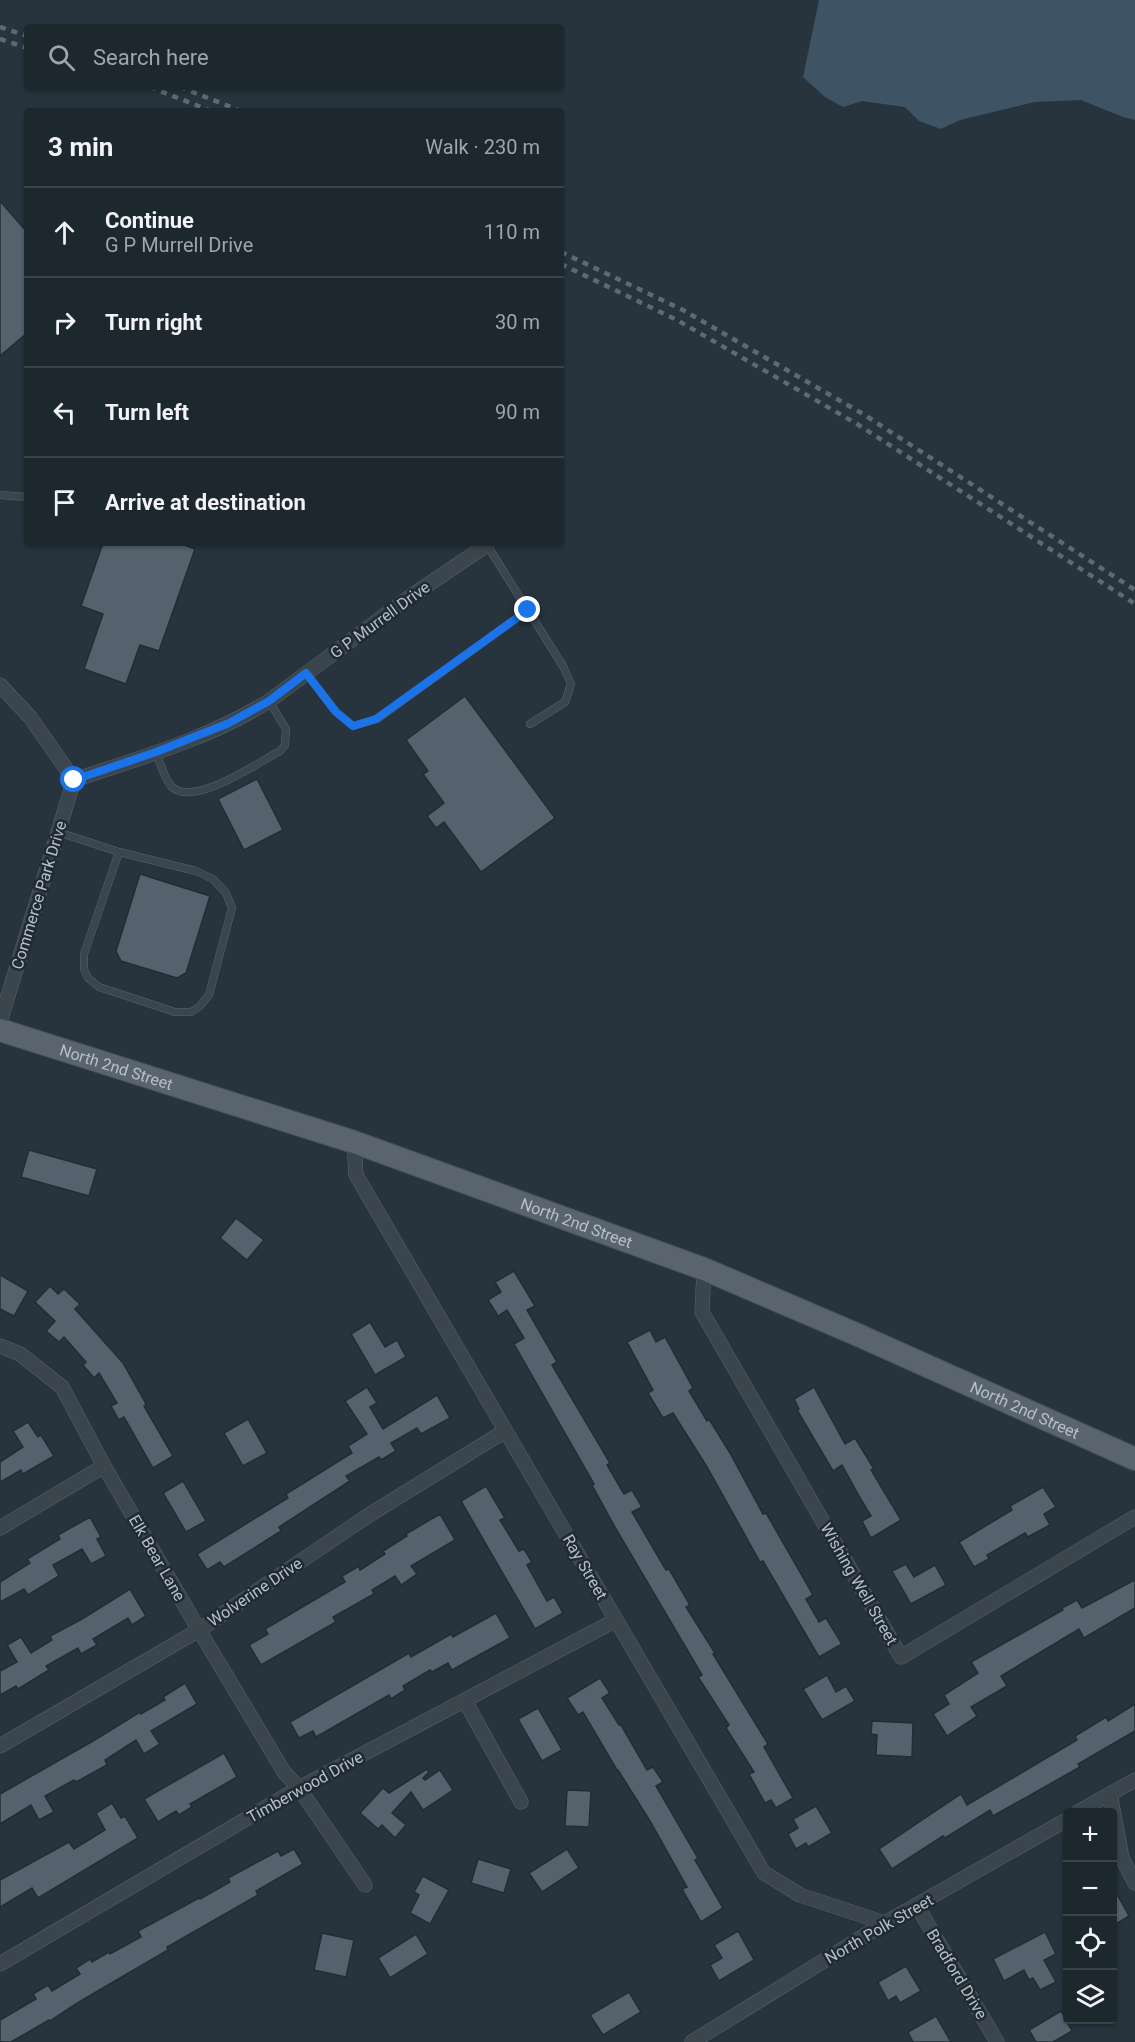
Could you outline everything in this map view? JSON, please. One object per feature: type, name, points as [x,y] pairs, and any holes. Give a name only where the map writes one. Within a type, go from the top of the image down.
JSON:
[{"type":"main road","name":"North 2nd Street","points":[[0,1030],[354,1142],[704,1269],[1135,1459]]},
{"type":"street","name":"G P Murrell Drive","points":[[74,780],[156,752],[229,723],[269,701],[411,596],[486,546]]},
{"type":"street","points":[[0,685],[30,717],[74,780]]},
{"type":"street","name":"Commerce Park Drive","points":[[0,1022],[74,780]]},
{"type":"street","name":"Ray Street","points":[[354,1142],[356,1175],[764,1873],[800,1895],[885,1923]]},
{"type":"street","name":"Wishing Well Street","points":[[704,1269],[702,1312],[901,1657],[1135,1516]]},
{"type":"street","name":"Elk Bear Lane","points":[[0,1346],[20,1354],[62,1387],[104,1466],[284,1772],[299,1788],[365,1885]]},
{"type":"street","name":"Wolverine Drive","points":[[0,1746],[199,1630],[369,1515],[505,1431]]},
{"type":"street","points":[[0,1528],[104,1466]]},
{"type":"street","name":"Timberwood Drive","points":[[0,1964],[299,1788],[616,1620]]},
{"type":"street","points":[[465,1701],[521,1802]]},
{"type":"street","points":[[1085,1808],[1135,1780]]},
{"type":"street","points":[[1110,1794],[1122,1858],[1135,1883]]},
{"type":"street","name":"North Polk Street","points":[[692,2042],[885,1923],[1063,1822]]},
{"type":"street","name":"Bradford Drive","points":[[917,1906],[997,2042]]},
{"type":"lane","points":[[0,495],[24,497]]},
{"type":"lane","points":[[488,546],[562,666],[570,684],[565,702],[530,724]]},
{"type":"lane","points":[[306,673],[336,712],[353,726],[376,719],[528,610]]},
{"type":"lane","points":[[156,752],[166,778],[171,786],[180,792],[202,791],[219,784],[280,751],[285,745],[286,729],[269,701]]},
{"type":"lane","points":[[58,832],[119,852],[196,871],[213,879],[226,893],[232,908],[209,995],[200,1006],[191,1012],[175,1012],[99,987],[88,978],[84,969],[84,954],[119,852]]},
{"type":"water","points":[[819,0],[1135,0],[1135,120],[1081,100],[1035,102],[960,120],[941,129],[919,121],[905,107],[862,101],[843,107],[825,97],[803,77]]},
{"type":"building","points":[[0,201],[24,229],[24,336],[0,356]]},
{"type":"building","points":[[102,546],[187,546],[195,549],[159,651],[140,645],[126,684],[84,669],[103,614],[81,606]]},
{"type":"building","points":[[465,696],[555,818],[481,872],[444,822],[436,828],[427,816],[444,803],[423,774],[428,771],[406,740]]},
{"type":"building","points":[[257,779],[283,830],[244,850],[218,799]]},
{"type":"building","points":[[140,874],[210,896],[186,973],[177,978],[121,961],[116,951]]},
{"type":"building","points":[[29,1150],[97,1169],[89,1196],[21,1177]]},
{"type":"building","points":[[236,1218],[264,1240],[247,1260],[220,1238]]},
{"type":"building","points":[[514,1271],[535,1306],[527,1310],[557,1362],[552,1365],[610,1463],[607,1465],[624,1494],[632,1490],[642,1507],[632,1512],[666,1570],[669,1569],[690,1605],[686,1607],[768,1744],[764,1747],[793,1798],[776,1808],[771,1800],[765,1803],[749,1774],[754,1772],[726,1728],[729,1725],[698,1677],[702,1675],[616,1529],[592,1485],[594,1484],[514,1344],[524,1338],[507,1310],[498,1316],[488,1300],[501,1292],[495,1282]]},
{"type":"building","points":[[0,1275],[28,1291],[14,1316],[0,1309]]},
{"type":"building","points":[[50,1286],[58,1294],[64,1289],[80,1304],[75,1309],[123,1363],[146,1404],[144,1406],[173,1456],[153,1468],[124,1417],[119,1420],[111,1406],[117,1403],[99,1373],[94,1378],[83,1365],[86,1362],[64,1337],[59,1342],[46,1331],[55,1321],[35,1302]]},
{"type":"building","points":[[370,1322],[385,1347],[397,1340],[406,1357],[375,1375],[351,1334]]},
{"type":"building","points":[[650,1330],[656,1342],[665,1337],[693,1388],[689,1391],[730,1453],[763,1514],[766,1513],[813,1595],[806,1599],[819,1622],[826,1618],[842,1644],[819,1657],[763,1561],[760,1562],[707,1467],[673,1413],[663,1418],[648,1393],[653,1390],[627,1342]]},
{"type":"building","points":[[367,1387],[377,1403],[370,1407],[383,1429],[437,1395],[450,1418],[421,1434],[417,1428],[391,1443],[396,1451],[381,1460],[379,1457],[346,1476],[350,1481],[279,1527],[281,1531],[224,1567],[220,1562],[207,1570],[197,1554],[288,1498],[286,1494],[352,1453],[348,1446],[367,1434],[345,1401]]},
{"type":"building","points":[[814,1387],[845,1444],[855,1438],[901,1520],[871,1538],[862,1521],[871,1516],[842,1465],[833,1471],[797,1410],[799,1409],[794,1399]]},
{"type":"building","points":[[248,1419],[267,1453],[243,1466],[224,1433]]},
{"type":"building","points":[[28,1422],[38,1437],[41,1435],[54,1456],[23,1474],[21,1470],[0,1482],[0,1462],[23,1447],[13,1431]]},
{"type":"building","points":[[183,1481],[206,1521],[186,1532],[163,1493]]},
{"type":"building","points":[[486,1486],[505,1518],[500,1520],[519,1551],[524,1549],[532,1562],[527,1565],[547,1601],[554,1597],[563,1613],[535,1629],[461,1501]]},
{"type":"building","points":[[1043,1487],[1056,1507],[1044,1514],[1050,1525],[1028,1537],[1025,1533],[987,1555],[989,1559],[974,1567],[959,1542],[1012,1510],[1010,1506]]},
{"type":"building","points":[[440,1514],[455,1540],[411,1566],[417,1574],[401,1585],[395,1576],[372,1590],[374,1594],[333,1617],[336,1622],[261,1665],[249,1645],[268,1634],[265,1629],[345,1582],[342,1576],[359,1566],[360,1570],[385,1554],[383,1551],[407,1536],[406,1534]]},
{"type":"building","points":[[90,1517],[101,1537],[97,1539],[106,1556],[91,1564],[82,1549],[53,1565],[59,1576],[28,1595],[24,1589],[0,1602],[0,1582],[30,1563],[27,1559],[60,1539],[58,1535]]},
{"type":"building","points":[[906,1564],[914,1577],[935,1565],[946,1585],[911,1604],[892,1571]]},
{"type":"building","points":[[1135,1580],[1135,1608],[1084,1638],[1079,1629],[1001,1676],[1007,1686],[971,1707],[977,1716],[947,1736],[933,1714],[949,1704],[944,1695],[978,1673],[971,1662],[1077,1600],[1082,1608]]},
{"type":"building","points":[[130,1589],[146,1616],[132,1625],[128,1618],[93,1639],[97,1645],[81,1654],[78,1648],[46,1666],[49,1670],[18,1689],[16,1686],[0,1695],[0,1671],[17,1662],[7,1645],[21,1637],[31,1653],[52,1640],[50,1636]]},
{"type":"building","points":[[496,1613],[510,1638],[452,1670],[448,1663],[432,1672],[430,1670],[403,1686],[405,1690],[391,1699],[389,1695],[316,1737],[313,1731],[299,1738],[290,1722],[409,1653],[411,1657],[451,1634],[453,1637]]},
{"type":"building","points":[[827,1675],[836,1692],[846,1686],[855,1701],[822,1720],[803,1689]]},
{"type":"building","points":[[600,1678],[610,1693],[602,1698],[621,1725],[647,1770],[653,1767],[663,1782],[656,1786],[698,1858],[695,1860],[723,1908],[701,1922],[682,1889],[687,1887],[650,1821],[583,1712],[578,1715],[567,1698]]},
{"type":"building","points":[[185,1683],[197,1704],[151,1731],[160,1744],[144,1754],[136,1740],[105,1760],[107,1765],[45,1796],[54,1812],[39,1820],[31,1805],[0,1824],[0,1794],[140,1712],[141,1714],[165,1700],[163,1697]]},
{"type":"building","points":[[1135,1704],[1135,1731],[1078,1764],[1080,1767],[993,1816],[990,1810],[945,1838],[943,1836],[892,1869],[879,1849],[961,1794],[967,1805],[1077,1740],[1075,1736],[1106,1717],[1108,1721]]},
{"type":"building","points":[[538,1708],[562,1750],[542,1761],[518,1719]]},
{"type":"building","points":[[872,1721],[913,1723],[912,1757],[876,1755],[877,1735],[871,1734]]},
{"type":"building","points":[[224,1753],[237,1777],[190,1804],[192,1807],[179,1815],[176,1811],[158,1822],[144,1799]]},
{"type":"building","points":[[427,1769],[429,1772],[423,1778],[425,1780],[440,1770],[453,1790],[423,1810],[411,1792],[392,1813],[406,1825],[395,1838],[382,1825],[378,1829],[360,1813],[383,1788],[389,1793]]},
{"type":"building","points":[[567,1790],[591,1791],[589,1827],[565,1826]]},
{"type":"building","points":[[112,1803],[121,1818],[125,1816],[138,1838],[38,1898],[32,1888],[0,1907],[0,1880],[69,1842],[74,1849],[105,1830],[96,1813]]},
{"type":"building","points":[[816,1806],[832,1833],[808,1847],[806,1843],[796,1849],[788,1834],[798,1828],[793,1819]]},
{"type":"building","points":[[294,1849],[303,1864],[256,1891],[258,1895],[167,1947],[168,1950],[50,2021],[11,2042],[0,2042],[0,2020],[36,1999],[33,1994],[48,1985],[52,1991],[80,1974],[76,1968],[90,1959],[92,1962],[141,1937],[138,1931],[230,1882],[228,1878],[278,1851],[281,1856]]},
{"type":"building","points":[[567,1849],[579,1868],[542,1892],[529,1873]]},
{"type":"building","points":[[478,1859],[511,1869],[504,1893],[471,1883]]},
{"type":"building","points":[[423,1876],[449,1890],[430,1924],[410,1913],[419,1895],[414,1892]]},
{"type":"building","points":[[1117,1894],[1129,1916],[1117,1924]]},
{"type":"building","points":[[738,1931],[754,1960],[719,1981],[710,1965],[722,1958],[714,1945]]},
{"type":"building","points":[[1045,1932],[1056,1954],[1044,1960],[1056,1982],[1040,1990],[1033,1978],[1029,1980],[1024,1970],[1004,1981],[993,1959]]},
{"type":"building","points":[[322,1933],[354,1940],[346,1977],[314,1970]]},
{"type":"building","points":[[416,1934],[428,1954],[390,1978],[378,1958]]},
{"type":"building","points":[[906,1966],[921,1991],[900,2003],[896,1996],[888,2001],[878,1982]]},
{"type":"building","points":[[629,1992],[641,2012],[603,2035],[590,2015]]},
{"type":"building","points":[[1061,2011],[1063,2024],[1068,2024],[1072,2031],[1053,2042],[1036,2042],[1029,2030]]},
{"type":"building","points":[[936,2016],[951,2042],[913,2042],[908,2032]]},
{"type":"railway","points":[[0,27],[24,35]]},
{"type":"railway","points":[[0,39],[24,47]]},
{"type":"railway","points":[[158,90],[203,108]]},
{"type":"railway","points":[[188,90],[233,108]]},
{"type":"railway","points":[[564,253],[683,310],[863,414],[1135,590]]},
{"type":"railway","points":[[564,265],[677,320],[857,424],[1135,604]]},
{"type":"route","points":[[74,780],[156,752],[249,714],[306,673],[336,712],[353,726],[376,719],[528,610]]}]
